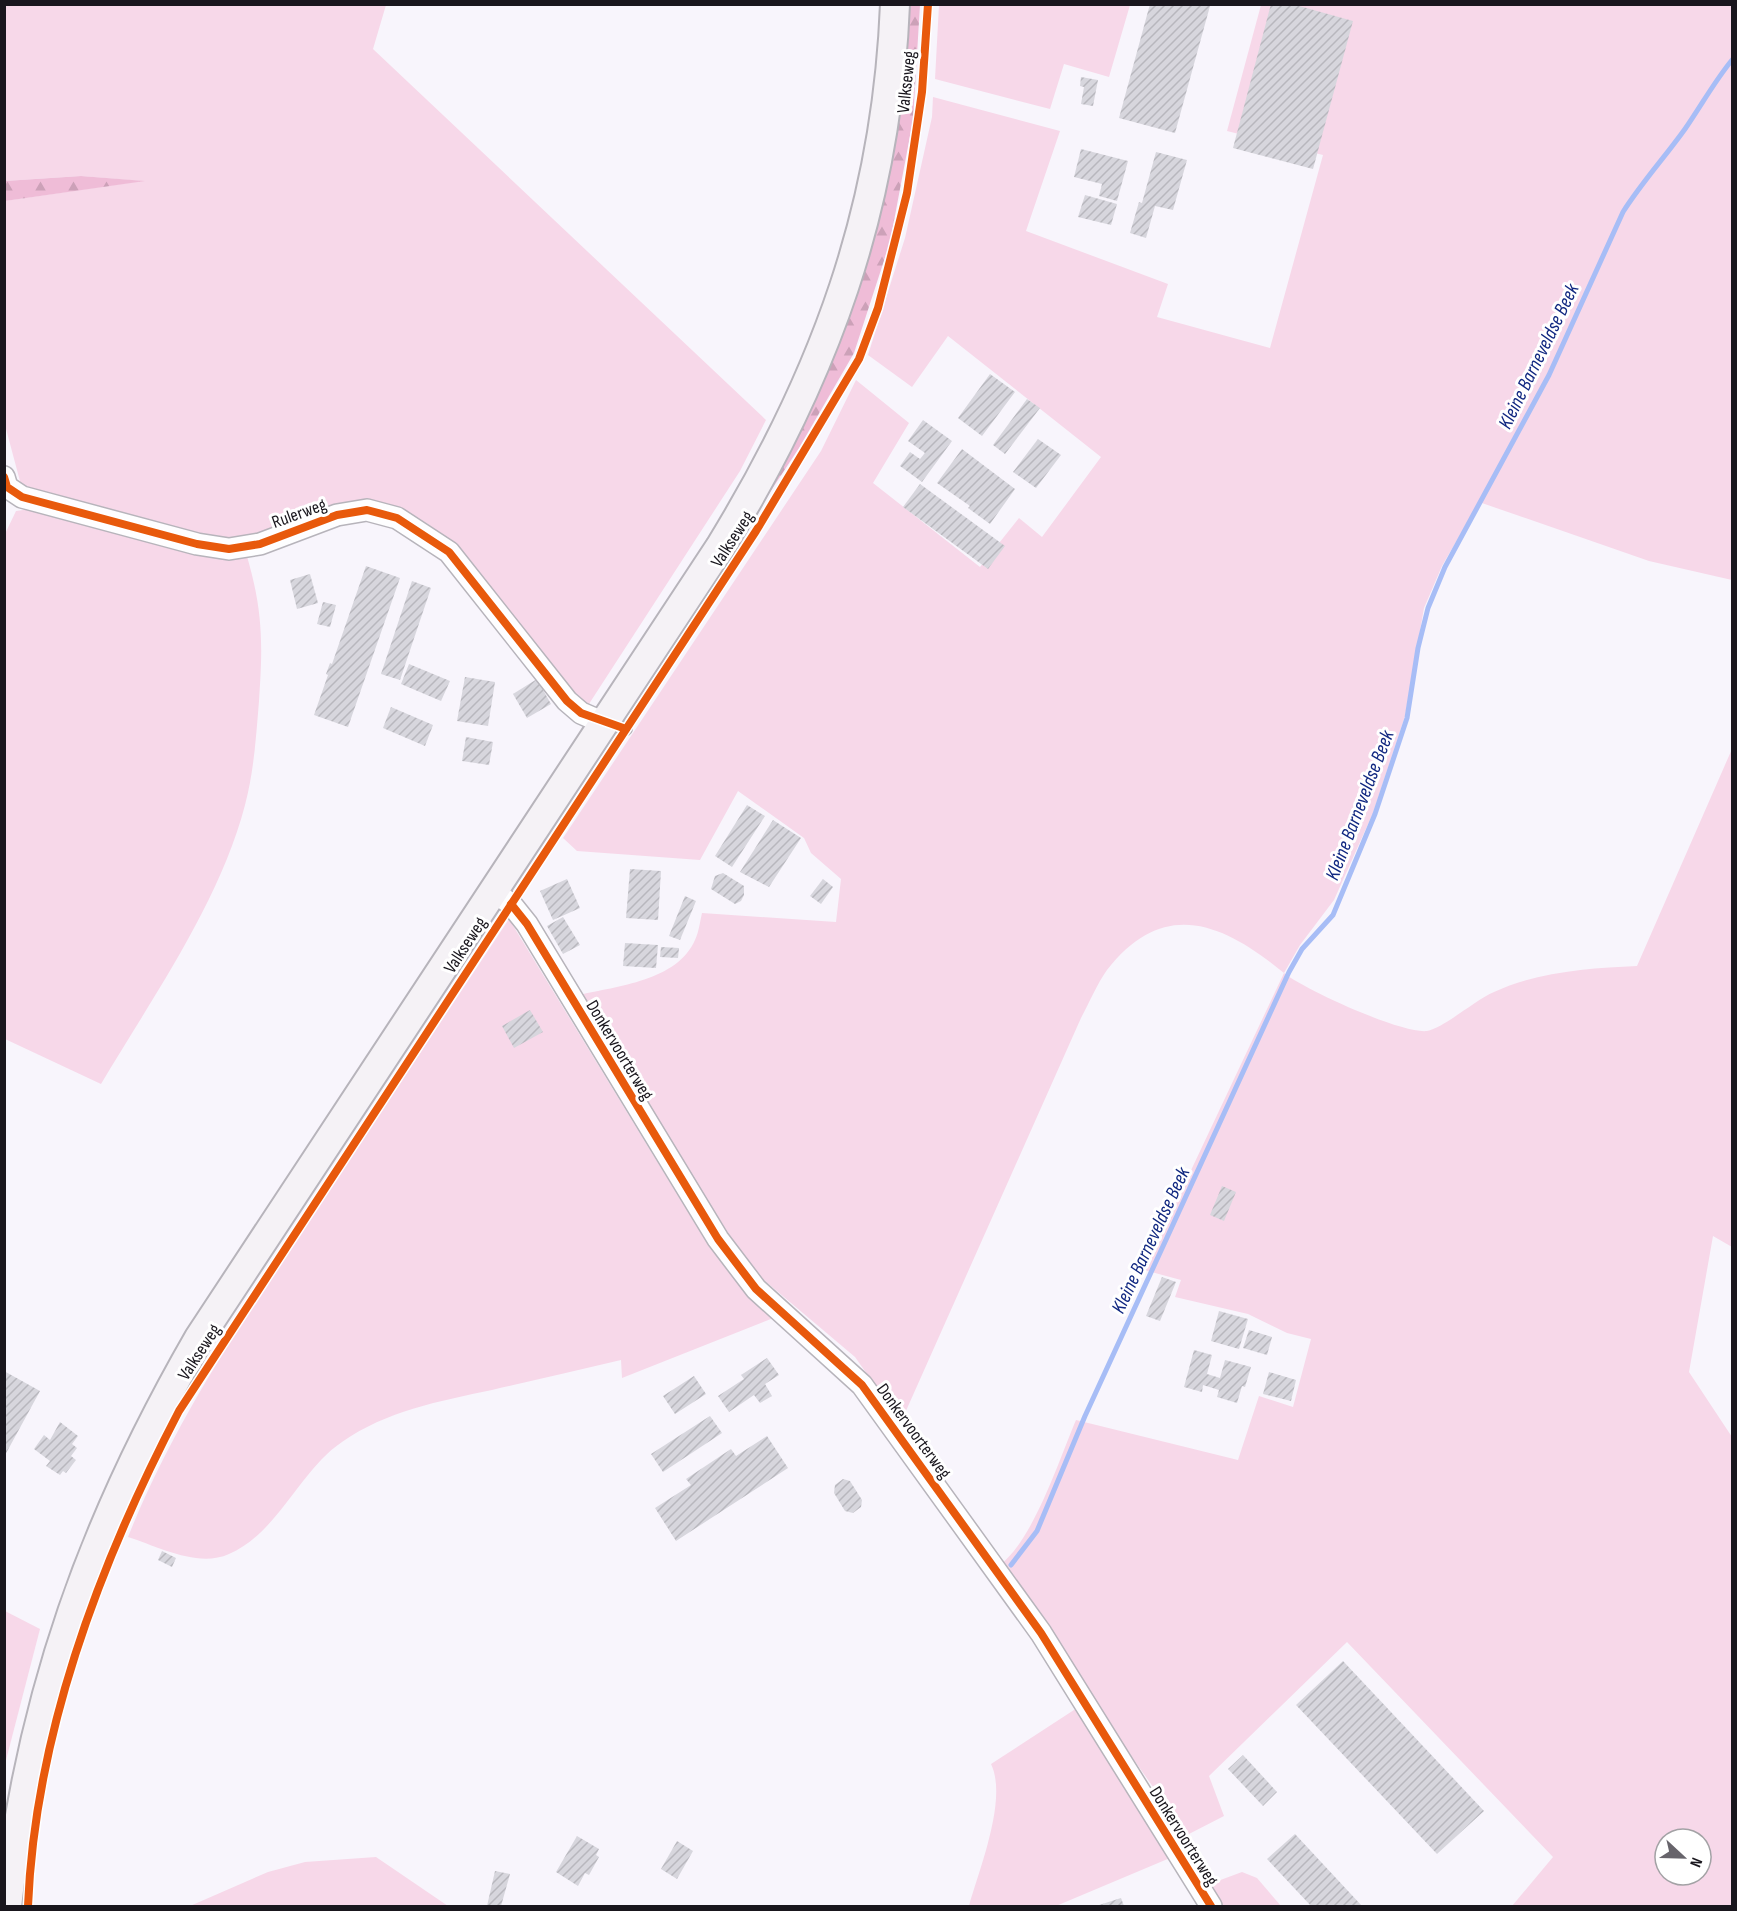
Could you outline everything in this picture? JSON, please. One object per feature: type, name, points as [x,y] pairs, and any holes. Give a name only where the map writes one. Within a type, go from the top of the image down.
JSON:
[{"type":"main road","name":"Valkseweg","points":[[7,1906],[22,1794],[42,1710],[68,1620],[125,1477],[162,1404],[200,1338],[493,891],[615,726],[778,448],[826,341],[858,245],[879,150],[887,94],[895,4]]},
{"type":"street","name":"Rulerweg","points":[[4,477],[7,487],[22,497],[197,544],[229,549],[260,544],[337,515],[367,510],[397,518],[449,552],[567,701],[581,713],[615,726]]},
{"type":"street","name":"Donkervoorterweg","points":[[493,891],[511,904],[527,924],[718,1239],[756,1288],[862,1385],[1041,1633],[1211,1906]]},
{"type":"shaded area","points":[[939,4],[1130,5],[1109,77],[1064,64],[1050,109],[935,79]]},
{"type":"shaded area","points":[[5,5],[386,5],[373,49],[766,420],[740,471],[587,707],[580,702],[471,561],[428,524],[397,510],[369,504],[329,505],[251,537],[217,539],[21,485],[5,425],[4,201],[141,181],[81,176],[5,181]]},
{"type":"shaded area","points":[[1261,5],[1732,5],[1732,580],[1649,561],[1479,502],[1442,566],[1424,608],[1405,716],[1373,813],[1334,900],[1300,945],[1284,973],[1239,941],[1194,925],[1172,926],[1150,933],[1128,947],[1107,970],[1081,1018],[901,1422],[855,1357],[747,1263],[579,995],[644,980],[675,965],[695,940],[702,913],[836,922],[841,879],[811,853],[804,838],[738,791],[700,860],[577,851],[563,838],[821,451],[856,380],[909,423],[873,483],[980,567],[1019,518],[1042,537],[1101,457],[948,336],[912,387],[868,355],[905,238],[932,117],[933,97],[1060,131],[1026,231],[1168,284],[1157,317],[1270,348],[1323,155],[1227,131]]},
{"type":"shaded area","points":[[37,508],[246,553],[259,610],[261,661],[254,754],[245,805],[233,842],[219,878],[182,949],[101,1084],[5,1039],[4,536],[16,511]]},
{"type":"shaded area","points":[[1732,749],[1732,1247],[1713,1236],[1689,1372],[1732,1437],[1732,1906],[1512,1906],[1553,1857],[1347,1642],[1209,1776],[1224,1816],[1187,1835],[1086,1692],[1001,1564],[1013,1552],[1035,1518],[1076,1420],[1238,1460],[1259,1396],[1293,1407],[1311,1339],[1287,1333],[1248,1314],[1175,1297],[1181,1280],[1144,1270],[1284,973],[1312,990],[1376,1018],[1397,1026],[1427,1031],[1442,1025],[1486,996],[1510,985],[1582,970],[1637,966]]},
{"type":"shaded area","points":[[509,919],[710,1248],[746,1290],[776,1317],[622,1378],[621,1360],[433,1403],[377,1422],[359,1431],[327,1454],[261,1532],[229,1554],[217,1558],[192,1557],[128,1537],[166,1454],[233,1336]]},
{"type":"shaded area","points":[[5,1611],[40,1629],[5,1764]]},
{"type":"shaded area","points":[[1077,1708],[1170,1858],[1056,1906],[969,1906],[994,1815],[995,1779],[991,1764]]},
{"type":"shaded area","points":[[376,1857],[448,1906],[190,1906],[268,1872],[305,1862]]},
{"type":"shaded area","points":[[1242,1872],[1257,1878],[1281,1906],[1221,1906],[1207,1885]]},
{"type":"green space","points":[[904,5],[920,5],[913,120],[890,242],[854,353],[799,448],[728,556],[811,407],[851,313],[862,276],[878,199]]},
{"type":"green space","points":[[81,176],[145,181],[5,201],[5,181]]},
{"type":"building","points":[[1150,4],[1210,6],[1175,133],[1119,118]]},
{"type":"building","points":[[1271,4],[1292,4],[1353,21],[1313,169],[1233,148]]},
{"type":"building","points":[[1081,77],[1098,80],[1093,106],[1081,104],[1084,87],[1080,86]]},
{"type":"building","points":[[1081,149],[1128,161],[1117,201],[1099,196],[1102,184],[1074,177]]},
{"type":"building","points":[[1156,152],[1187,160],[1173,210],[1155,206],[1146,238],[1130,233],[1139,202],[1142,203]]},
{"type":"building","points":[[1085,195],[1117,204],[1111,225],[1078,217]]},
{"type":"building","points":[[990,374],[1015,392],[982,436],[958,418]]},
{"type":"building","points":[[1027,399],[1040,408],[1005,454],[993,445]]},
{"type":"building","points":[[923,420],[952,441],[922,482],[900,466],[910,452],[920,459],[925,453],[908,441]]},
{"type":"building","points":[[1038,439],[1061,455],[1036,488],[1013,472]]},
{"type":"building","points":[[962,449],[1015,489],[990,524],[968,508],[970,506],[937,483]]},
{"type":"building","points":[[920,484],[1005,546],[988,569],[903,507]]},
{"type":"building","points":[[366,566],[400,578],[348,727],[314,715],[328,675],[326,674],[330,663],[332,664]]},
{"type":"building","points":[[310,574],[318,603],[297,609],[290,580]]},
{"type":"building","points":[[412,581],[431,588],[400,680],[381,674]]},
{"type":"building","points":[[323,602],[336,605],[330,627],[317,624]]},
{"type":"building","points":[[409,664],[450,681],[441,701],[401,684]]},
{"type":"building","points":[[465,677],[495,682],[488,726],[457,721]]},
{"type":"building","points":[[537,679],[551,704],[527,718],[513,694]]},
{"type":"building","points":[[391,707],[433,725],[425,746],[383,728]]},
{"type":"building","points":[[466,737],[493,742],[489,765],[462,761]]},
{"type":"building","points":[[747,805],[765,816],[732,867],[715,856]]},
{"type":"building","points":[[773,820],[801,838],[769,887],[740,872]]},
{"type":"building","points":[[630,869],[661,871],[658,920],[626,918]]},
{"type":"building","points":[[723,873],[744,886],[741,901],[735,904],[711,889],[715,876]]},
{"type":"building","points":[[567,879],[580,908],[553,920],[540,891]]},
{"type":"building","points":[[823,879],[833,887],[821,904],[810,896]]},
{"type":"building","points":[[685,896],[696,901],[680,940],[669,936]]},
{"type":"building","points":[[563,917],[580,945],[563,954],[547,926]]},
{"type":"building","points":[[625,943],[658,945],[656,968],[623,966]]},
{"type":"building","points":[[661,947],[679,948],[678,958],[660,957]]},
{"type":"building","points":[[530,1010],[543,1032],[514,1048],[502,1026]]},
{"type":"building","points":[[1222,1186],[1236,1192],[1224,1221],[1210,1215]]},
{"type":"building","points":[[1162,1277],[1176,1282],[1160,1321],[1146,1316]]},
{"type":"building","points":[[1219,1311],[1248,1319],[1239,1349],[1211,1341]]},
{"type":"building","points":[[1249,1330],[1272,1337],[1267,1355],[1243,1348]]},
{"type":"building","points":[[1194,1350],[1212,1355],[1207,1374],[1220,1378],[1225,1360],[1251,1367],[1237,1403],[1217,1397],[1219,1390],[1203,1385],[1202,1392],[1184,1387]]},
{"type":"building","points":[[767,1358],[779,1375],[765,1384],[772,1396],[760,1403],[754,1395],[729,1412],[718,1396],[744,1379],[741,1375]]},
{"type":"building","points":[[4,1371],[40,1391],[4,1457]]},
{"type":"building","points":[[1269,1372],[1296,1380],[1291,1401],[1263,1394]]},
{"type":"building","points":[[694,1376],[706,1394],[675,1414],[663,1396]]},
{"type":"building","points":[[710,1416],[722,1433],[663,1472],[651,1454]]},
{"type":"building","points":[[60,1422],[78,1436],[72,1444],[77,1448],[71,1456],[76,1460],[66,1473],[63,1471],[60,1475],[46,1466],[50,1461],[34,1449],[44,1435],[50,1440]]},
{"type":"building","points":[[767,1436],[788,1468],[676,1541],[655,1508],[691,1485],[686,1479],[731,1449],[736,1456]]},
{"type":"building","points":[[843,1479],[850,1481],[862,1500],[861,1507],[853,1513],[845,1511],[834,1493],[835,1485]]},
{"type":"building","points":[[162,1551],[176,1558],[172,1567],[158,1560]]},
{"type":"building","points":[[1343,1661],[1484,1811],[1437,1854],[1296,1705]]},
{"type":"building","points":[[1243,1755],[1277,1792],[1263,1806],[1228,1769]]},
{"type":"building","points":[[1295,1834],[1362,1906],[1311,1906],[1267,1859]]},
{"type":"building","points":[[577,1836],[599,1849],[596,1855],[599,1857],[589,1875],[585,1873],[578,1886],[556,1872]]},
{"type":"building","points":[[677,1841],[693,1851],[677,1879],[661,1869]]},
{"type":"building","points":[[495,1871],[510,1874],[501,1906],[487,1906]]},
{"type":"building","points":[[1121,1898],[1124,1906],[1096,1906]]},
{"type":"waterway","name":"Kleine Barneveldse Beek","points":[[1011,1565],[1037,1531],[1085,1416],[1289,972],[1302,949],[1333,915],[1375,814],[1407,718],[1418,648],[1428,608],[1445,567],[1549,375],[1623,212],[1685,129],[1732,60]]},
{"type":"cycle path","points":[[28,1906],[33,1842],[43,1778],[76,1651],[123,1528],[179,1411],[756,531],[859,359],[878,308],[907,193],[922,92],[928,4]]},
{"type":"cycle path","points":[[4,477],[7,487],[22,497],[197,544],[229,549],[260,544],[337,515],[367,510],[397,518],[449,552],[567,701],[581,713],[626,729]]},
{"type":"cycle path","points":[[511,904],[527,924],[718,1239],[756,1289],[862,1385],[1041,1633],[1211,1906]]}]
